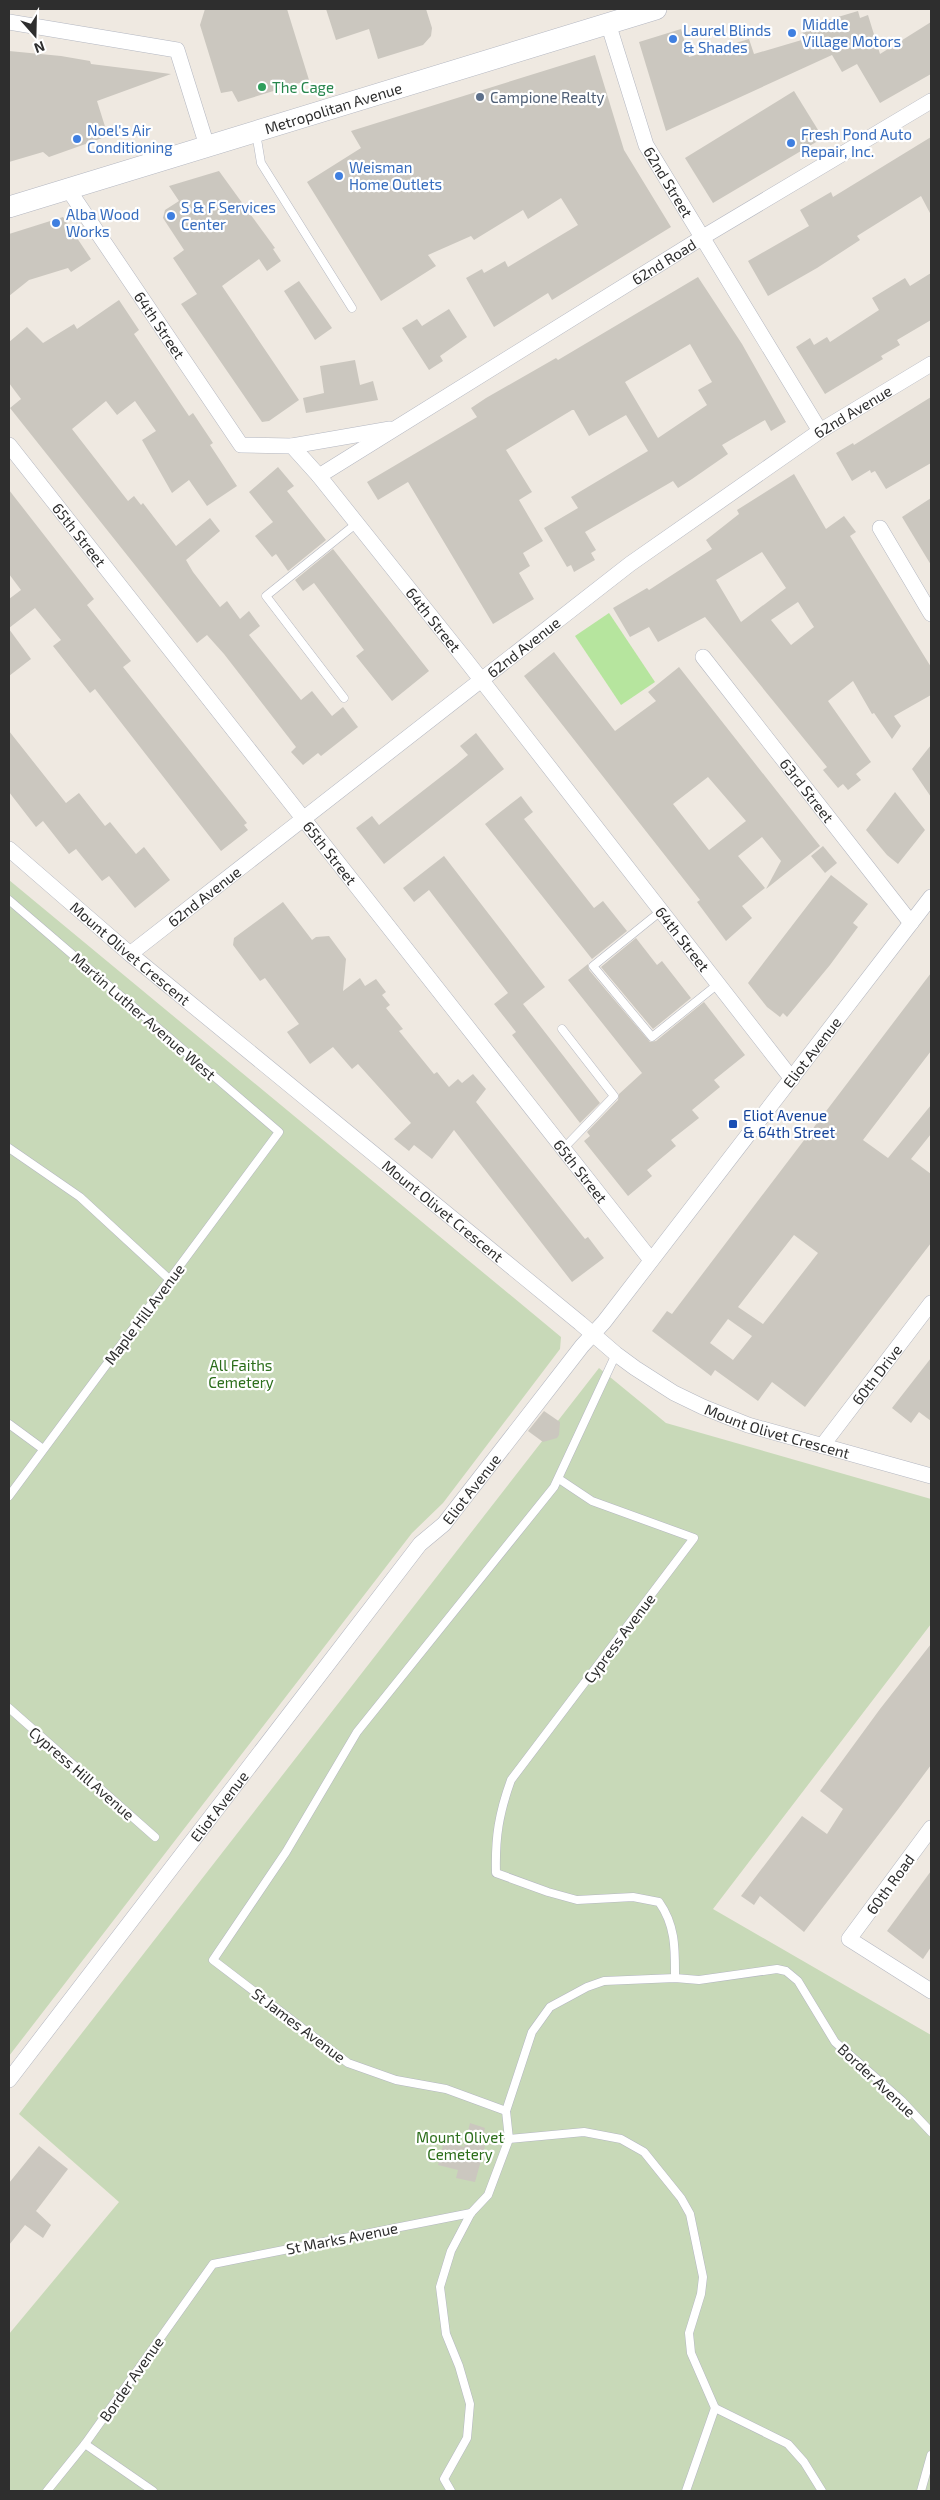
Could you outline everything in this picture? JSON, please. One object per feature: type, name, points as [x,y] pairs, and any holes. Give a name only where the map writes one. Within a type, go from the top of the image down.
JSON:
[{"type":"main road","name":"Metropolitan Avenue","points":[[9,207],[656,9]]},
{"type":"street","points":[[9,22],[177,50],[207,146]]},
{"type":"street","name":"62nd Street","points":[[608,23],[646,145],[704,237],[820,431]]},
{"type":"street","name":"62nd Road","points":[[319,476],[704,237],[931,101]]},
{"type":"street","name":"64th Street","points":[[68,189],[242,446],[292,446],[319,476],[792,1079]]},
{"type":"street","name":"62nd Avenue","points":[[130,954],[630,564],[820,431],[931,364]]},
{"type":"street","name":"62nd Road","points":[[292,446],[399,427]]},
{"type":"street","name":"65th Street","points":[[9,445],[651,1260]]},
{"type":"street","points":[[880,528],[931,614]]},
{"type":"street","name":"63rd Street","points":[[703,657],[912,923]]},
{"type":"street","name":"Mount Olivet Crescent","points":[[9,849],[130,954],[616,1354],[674,1393],[748,1425],[931,1476]]},
{"type":"street","name":"Eliot Avenue","points":[[9,2080],[420,1544],[444,1524],[582,1346],[594,1335],[931,897]]},
{"type":"street","name":"60th Drive","points":[[822,1446],[931,1303]]},
{"type":"street","name":"60th Road","points":[[931,1828],[849,1939],[931,1991]]},
{"type":"lane","points":[[256,131],[262,163],[352,308]]},
{"type":"lane","points":[[344,698],[266,596],[357,523]]},
{"type":"lane","name":"Martin Luther Avenue West","points":[[9,900],[279,1132]]},
{"type":"lane","points":[[661,911],[592,966],[652,1037],[718,984]]},
{"type":"lane","points":[[562,1029],[614,1096],[563,1149]]},
{"type":"lane","name":"Maple Hill Avenue","points":[[9,1496],[279,1132]]},
{"type":"lane","points":[[9,1148],[80,1197],[169,1279]]},
{"type":"lane","points":[[559,1479],[616,1354]]},
{"type":"lane","points":[[9,1424],[43,1449]]},
{"type":"lane","name":"Cypress Avenue","points":[[559,1479],[592,1501],[694,1538],[512,1780],[500,1808],[495,1841],[496,1873],[548,1892],[577,1900],[633,1897],[659,1902],[668,1915],[675,1939],[675,1978]]},
{"type":"lane","name":"St James Avenue","points":[[506,2111],[446,2089],[396,2080],[348,2063],[213,1960],[286,1852],[356,1732],[559,1479]]},
{"type":"lane","name":"Cypress Hill Avenue","points":[[9,1708],[155,1837]]},
{"type":"lane","name":"Border Avenue","points":[[506,2111],[532,2032],[550,2007],[581,1989],[604,1981],[675,1978],[699,1980],[777,1969],[786,1971],[798,1981],[836,2042],[902,2101],[931,2132]]},
{"type":"lane","points":[[451,2491],[444,2480],[467,2438],[470,2404],[459,2366],[446,2334],[440,2287],[451,2251],[471,2213],[488,2195],[509,2139],[506,2111]]},
{"type":"lane","points":[[509,2139],[584,2132],[621,2139],[644,2152],[681,2198],[690,2214],[703,2277],[701,2294],[689,2333],[691,2353],[715,2408],[788,2444],[804,2462],[822,2491]]},
{"type":"lane","name":"St Marks Avenue","points":[[213,2264],[471,2213]]},
{"type":"lane","name":"Border Avenue","points":[[46,2491],[85,2444],[213,2264]]},
{"type":"lane","points":[[686,2491],[715,2408]]},
{"type":"lane","points":[[85,2444],[153,2491]]},
{"type":"lane","points":[[921,2491],[931,2455]]},
{"type":"green space","points":[[609,613],[655,682],[621,705],[575,636]]},
{"type":"green space","name":"All Faiths Cemetery","points":[[9,880],[561,1337],[560,1349],[443,1503],[412,1533],[9,2056]]},
{"type":"green space","name":"Mount Olivet Cemetery","points":[[599,1368],[666,1423],[931,1499],[931,1624],[713,1909],[931,2035],[931,2491],[9,2491],[9,2334],[119,2202],[19,2114]]},
{"type":"building","points":[[205,9],[287,9],[309,80],[238,102],[232,91],[221,93],[200,25]]},
{"type":"building","points":[[326,9],[426,9],[432,28],[431,36],[423,45],[378,59],[369,29],[336,40]]},
{"type":"building","points":[[858,11],[860,18],[868,15],[880,54],[931,22],[931,74],[880,103],[857,64],[842,72],[832,55],[666,131],[639,42],[681,29],[689,57],[749,39],[754,54],[805,39],[801,28]]},
{"type":"building","points":[[9,51],[61,56],[90,61],[91,64],[171,74],[97,101],[108,136],[49,157],[43,152],[9,162]]},
{"type":"building","points":[[595,55],[624,150],[671,227],[552,300],[548,293],[494,327],[466,278],[482,269],[484,273],[505,261],[508,267],[578,225],[561,198],[528,219],[523,210],[474,240],[471,236],[428,255],[436,266],[381,301],[307,182],[361,148],[351,131]]},
{"type":"building","points":[[794,91],[823,138],[713,203],[685,158]]},
{"type":"building","points":[[931,137],[931,215],[921,196],[857,236],[860,240],[817,268],[768,296],[748,261],[809,226],[800,210],[831,192],[833,197]]},
{"type":"building","points":[[219,171],[275,248],[273,249],[281,261],[267,271],[259,259],[222,286],[299,400],[269,421],[262,422],[181,304],[197,294],[173,258],[184,250],[163,218],[165,210],[179,201],[169,186]]},
{"type":"building","points":[[63,217],[91,259],[71,272],[68,268],[29,280],[9,296],[9,234]]},
{"type":"building","points":[[931,273],[931,320],[897,340],[900,345],[881,356],[883,359],[825,394],[796,347],[810,338],[814,345],[827,337],[830,342],[879,310],[872,298],[905,278],[910,286]]},
{"type":"building","points":[[698,277],[742,344],[786,422],[771,431],[765,420],[722,445],[728,454],[678,488],[673,481],[585,532],[596,550],[591,553],[595,560],[574,572],[571,565],[567,567],[544,528],[578,508],[571,497],[648,451],[626,415],[589,436],[574,410],[506,450],[532,492],[519,500],[543,541],[523,553],[530,566],[519,573],[534,599],[493,624],[408,482],[378,500],[367,482],[477,417],[471,408],[486,398],[556,358],[558,360]],"holes":[[[690,344],[712,382],[698,390],[707,405],[658,438],[625,382]]]},
{"type":"building","points":[[299,281],[332,328],[315,340],[284,291]]},
{"type":"building","points":[[119,300],[139,330],[134,334],[189,416],[193,413],[213,443],[210,445],[237,486],[207,506],[189,480],[172,493],[142,440],[156,431],[135,401],[117,415],[106,401],[72,429],[128,501],[134,496],[141,505],[143,503],[176,546],[210,518],[220,531],[186,560],[193,572],[220,607],[227,601],[240,619],[249,611],[260,626],[249,635],[301,700],[312,691],[332,716],[343,707],[358,727],[321,756],[318,753],[303,765],[291,752],[296,747],[224,654],[207,635],[197,643],[10,408],[21,399],[9,383],[9,342],[27,327],[43,343],[74,324],[77,329]]},
{"type":"building","points":[[449,309],[467,337],[440,356],[443,361],[429,370],[402,328],[417,319],[422,326]]},
{"type":"building","points":[[355,360],[360,385],[373,381],[378,400],[306,413],[303,398],[324,393],[320,366]]},
{"type":"building","points":[[931,397],[931,463],[886,489],[875,471],[871,473],[870,470],[852,481],[836,453],[853,443],[854,445]]},
{"type":"building","points":[[278,467],[294,486],[287,491],[326,540],[288,571],[276,554],[272,557],[255,536],[273,522],[249,492]]},
{"type":"building","points":[[794,474],[826,529],[844,516],[856,532],[850,536],[931,667],[931,695],[894,716],[901,726],[892,739],[874,713],[872,714],[853,681],[828,701],[871,762],[856,774],[861,780],[848,790],[843,784],[838,788],[823,770],[827,767],[705,617],[658,642],[649,627],[630,637],[613,608],[647,588],[649,590],[712,549],[706,540],[739,514],[737,510]],"holes":[[[762,552],[786,588],[741,622],[716,580]],[[798,602],[814,627],[791,645],[771,620]]]},
{"type":"building","points":[[9,490],[94,599],[87,605],[131,661],[123,667],[247,823],[244,825],[248,830],[221,851],[95,689],[90,693],[53,646],[61,640],[35,608],[9,628],[9,599],[21,590],[9,574]]},
{"type":"building","points":[[931,498],[931,565],[902,517]]},
{"type":"building","points":[[333,549],[429,671],[392,701],[356,656],[364,650],[314,583],[303,591],[295,580]]},
{"type":"building","points":[[9,629],[31,659],[9,676]]},
{"type":"building","points":[[554,652],[615,731],[656,701],[648,692],[679,667],[820,846],[766,889],[781,861],[762,837],[738,856],[765,888],[742,906],[752,918],[726,941],[697,902],[700,900],[524,676]],"holes":[[[708,777],[746,821],[709,850],[673,804]]]},
{"type":"building","points":[[9,731],[66,803],[79,793],[105,826],[110,822],[136,854],[144,847],[170,880],[135,908],[109,876],[102,881],[76,849],[69,854],[43,821],[36,827],[9,792]]},
{"type":"building","points":[[476,733],[504,769],[384,864],[356,828],[372,816],[379,825],[456,765],[468,755],[460,746]]},
{"type":"building","points":[[931,745],[931,797],[912,769]]},
{"type":"building","points":[[895,792],[925,830],[898,864],[887,855],[866,830]]},
{"type":"building","points":[[521,796],[533,812],[524,819],[594,908],[603,901],[627,931],[592,959],[485,824]]},
{"type":"building","points":[[823,846],[837,863],[825,873],[811,856]]},
{"type":"building","points":[[444,856],[545,987],[523,1004],[600,1103],[580,1123],[512,1035],[516,1032],[494,1004],[508,993],[429,890],[414,902],[403,888]]},
{"type":"building","points":[[831,875],[868,904],[853,923],[858,927],[830,965],[787,1017],[783,1013],[780,1017],[767,1007],[748,983]]},
{"type":"building","points":[[283,902],[312,940],[316,937],[329,936],[346,959],[343,991],[360,978],[365,986],[376,979],[386,992],[382,995],[390,1005],[386,1008],[403,1029],[399,1031],[434,1074],[437,1072],[449,1087],[458,1079],[462,1083],[473,1074],[486,1089],[476,1102],[585,1239],[588,1237],[604,1258],[572,1282],[454,1130],[432,1159],[414,1145],[409,1151],[394,1139],[411,1123],[358,1064],[352,1069],[333,1047],[310,1064],[287,1032],[299,1024],[265,978],[260,981],[233,945],[234,938]]},
{"type":"building","points":[[636,938],[657,965],[662,961],[691,998],[653,1029],[601,967]]},
{"type":"building","points":[[588,964],[589,970],[650,1042],[656,1041],[704,1002],[745,1055],[714,1080],[720,1087],[692,1110],[699,1118],[671,1140],[676,1146],[647,1170],[652,1176],[628,1196],[584,1141],[590,1136],[587,1132],[618,1100],[619,1094],[642,1073],[568,980]]},
{"type":"building","points":[[931,973],[931,1051],[863,1140],[888,1158],[931,1105],[931,1134],[911,1159],[931,1174],[931,1243],[805,1407],[772,1382],[758,1401],[715,1370],[711,1376],[652,1331],[667,1311],[672,1314]],"holes":[[[794,1235],[818,1253],[763,1324],[738,1307]],[[728,1319],[752,1336],[733,1360],[710,1343]]]},
{"type":"building","points":[[931,1358],[931,1421],[919,1412],[911,1423],[892,1408]]},
{"type":"building","points":[[544,1411],[560,1422],[557,1438],[543,1442],[528,1431]]},
{"type":"building","points":[[931,1644],[931,1765],[899,1808],[804,1932],[760,1896],[754,1905],[741,1896],[802,1816],[827,1834],[843,1809],[820,1791],[880,1709]]},
{"type":"building","points":[[931,1871],[931,1947],[923,1959],[887,1931]]},
{"type":"building","points":[[470,2123],[485,2128],[481,2145],[485,2146],[475,2182],[456,2178],[458,2170],[438,2165],[444,2141],[464,2147]]},
{"type":"building","points":[[39,2146],[68,2169],[36,2211],[51,2225],[43,2238],[25,2225],[9,2245],[9,2183]]},
{"type":"place","name":"Middle Village Motors","points":[[792,33]]},
{"type":"place","name":"Laurel Blinds & Shades","points":[[673,39]]},
{"type":"place","name":"The Cage","points":[[262,87]]},
{"type":"place","name":"Campione Realty","points":[[480,97]]},
{"type":"place","name":"Noel's Air Conditioning","points":[[77,139]]},
{"type":"place","name":"Fresh Pond Auto Repair, Inc.","points":[[791,143]]},
{"type":"place","name":"Weisman Home Outlets","points":[[339,176]]},
{"type":"place","name":"S & F Services Center","points":[[171,216]]},
{"type":"place","name":"Alba Wood Works","points":[[56,223]]},
{"type":"place","name":"Eliot Avenue & 64th Street","points":[[733,1124]]}]
